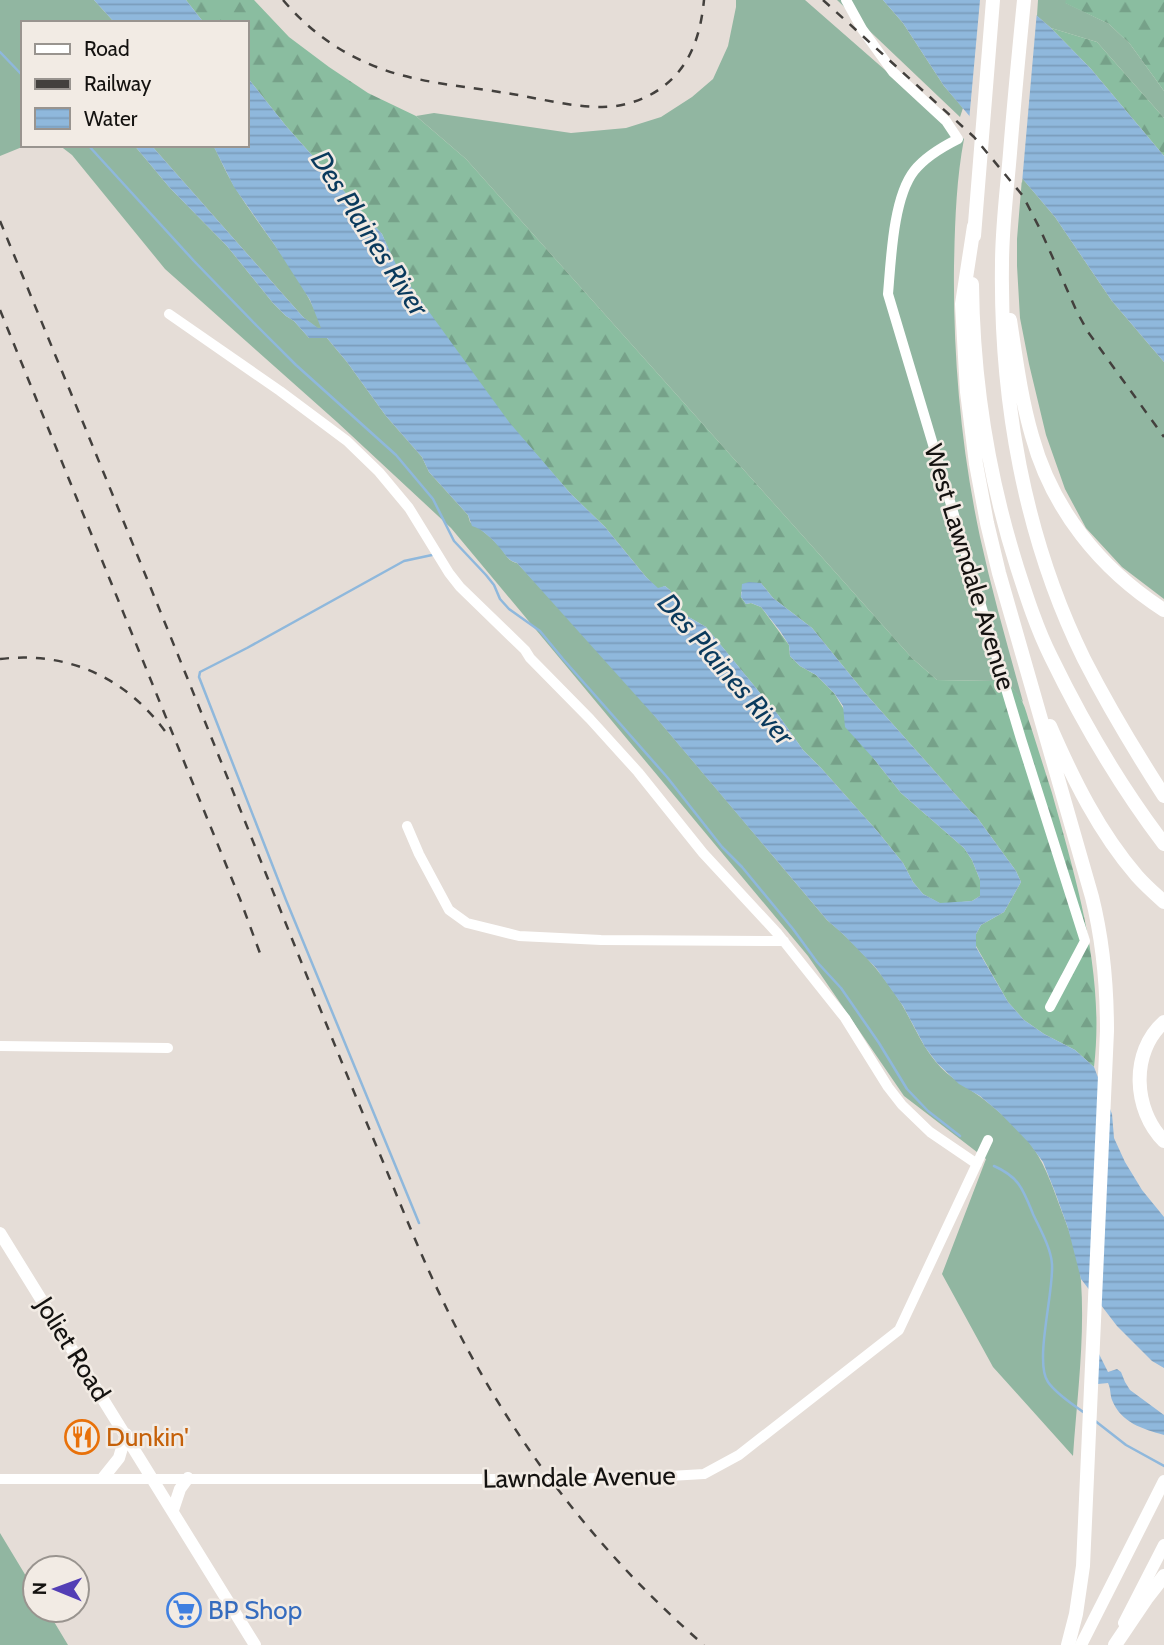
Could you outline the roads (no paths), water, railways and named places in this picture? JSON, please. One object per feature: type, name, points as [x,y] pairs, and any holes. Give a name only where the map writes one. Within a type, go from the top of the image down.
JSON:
[{"type":"highway","points":[[993,0],[974,226],[962,304],[967,392],[987,523],[1100,929],[1107,999],[1083,1566],[1069,1645]]},
{"type":"highway","points":[[1024,0],[1003,223],[1002,264],[1003,345],[1010,412],[1020,469],[1044,560],[1063,610],[1120,726],[1164,796]]},
{"type":"highway","points":[[974,226],[973,320],[978,392],[991,471],[1013,553],[1029,605],[1050,656],[1115,776],[1164,844]]},
{"type":"highway","points":[[1002,264],[1020,385],[1032,437],[1046,475],[1064,510],[1088,545],[1123,581],[1164,610]]},
{"type":"highway","points":[[1028,676],[1064,757],[1100,825],[1137,877],[1164,902]]},
{"type":"highway","points":[[1164,1021],[1148,1041],[1140,1063],[1139,1086],[1145,1112],[1156,1133],[1164,1141]]},
{"type":"highway","points":[[1114,1645],[1164,1576]]},
{"type":"main road","name":"Joliet Road","points":[[0,1233],[255,1645]]},
{"type":"main road","points":[[103,1478],[119,1458],[125,1434]]},
{"type":"main road","points":[[173,1510],[180,1489],[188,1478]]},
{"type":"main road","points":[[1081,1645],[1164,1481]]},
{"type":"main road","points":[[1114,1645],[1164,1545]]},
{"type":"street","name":"West Lawndale Avenue","points":[[846,0],[862,29],[893,72],[946,121],[958,139],[923,161],[907,181],[893,241],[888,294],[1021,739],[1085,941],[1050,1007]]},
{"type":"street","points":[[169,314],[281,391],[347,441],[379,472],[409,508],[460,587],[598,728],[638,772],[703,853],[784,941],[845,1018],[902,1105],[930,1132],[976,1164]]},
{"type":"street","points":[[407,827],[449,910],[467,923],[519,936],[601,940],[784,941]]},
{"type":"street","points":[[0,1046],[168,1048]]},
{"type":"street","name":"Lawndale Avenue","points":[[0,1479],[559,1479],[704,1474],[739,1455],[899,1331],[988,1140]]},
{"type":"water","points":[[94,0],[186,0],[202,21],[113,21]]},
{"type":"water","points":[[883,0],[1019,0],[1091,69],[1164,156],[1164,362],[1112,301],[1055,217],[944,86],[903,23]]},
{"type":"water","name":"Des Plaines River","points":[[248,78],[286,126],[382,234],[398,269],[509,422],[570,493],[605,527],[646,577],[658,588],[665,586],[671,591],[671,598],[680,609],[706,627],[779,716],[803,750],[878,832],[923,894],[940,903],[972,901],[980,896],[980,880],[972,860],[964,848],[901,793],[845,727],[843,706],[834,693],[816,675],[800,666],[790,656],[789,645],[761,607],[746,604],[741,597],[742,584],[761,583],[773,598],[812,628],[865,693],[976,816],[1021,882],[1004,912],[981,925],[976,934],[976,947],[1008,1002],[1024,1020],[1075,1050],[1094,1067],[1112,1114],[1114,1138],[1125,1162],[1142,1190],[1164,1217],[1164,1368],[1152,1361],[1117,1326],[1081,1279],[1068,1228],[1055,1192],[1043,1162],[1029,1143],[1000,1113],[980,1096],[959,1084],[937,1063],[925,1047],[903,1006],[876,968],[827,920],[658,720],[517,563],[509,559],[488,535],[472,526],[468,515],[429,472],[422,457],[386,416],[327,338],[309,338],[286,316],[227,246],[170,188],[136,147],[153,147],[303,317],[321,328],[310,300],[234,187],[214,147],[248,147]]},
{"type":"water","points":[[1099,1354],[1108,1372],[1117,1369],[1121,1372],[1130,1390],[1164,1415],[1164,1435],[1127,1420],[1116,1408],[1108,1383],[1092,1382]]},
{"type":"waterway","points":[[0,52],[21,74]]},
{"type":"waterway","points":[[90,147],[257,326],[396,455],[433,499],[454,541],[494,585],[500,599],[509,609],[540,631],[667,777],[722,847],[742,867],[817,962],[841,988],[907,1089],[928,1111],[960,1136]]},
{"type":"waterway","points":[[419,1223],[286,900],[199,677],[200,672],[404,561],[432,555]]},
{"type":"waterway","points":[[994,1166],[1015,1179],[1023,1191],[1051,1258],[1052,1276],[1044,1343],[1044,1372],[1056,1391],[1086,1414]]},
{"type":"waterway","points":[[1094,1420],[1126,1445],[1164,1466]]},
{"type":"railway","points":[[283,0],[311,28],[332,44],[384,70],[438,83],[591,107],[614,106],[643,98],[673,78],[682,68],[695,43],[704,0]]},
{"type":"railway","points":[[823,0],[974,137],[1023,196],[1088,332],[1164,437]]},
{"type":"railway","points":[[0,221],[358,1103],[443,1301],[494,1396],[556,1486],[589,1529],[626,1569],[704,1645]]},
{"type":"railway","points":[[0,310],[261,956]]},
{"type":"railway","points":[[0,659],[48,659],[93,672],[132,696],[165,731]]},
{"type":"place","name":"Dunkin'","points":[[82,1437]]},
{"type":"place","name":"BP Shop","points":[[184,1610]]}]
